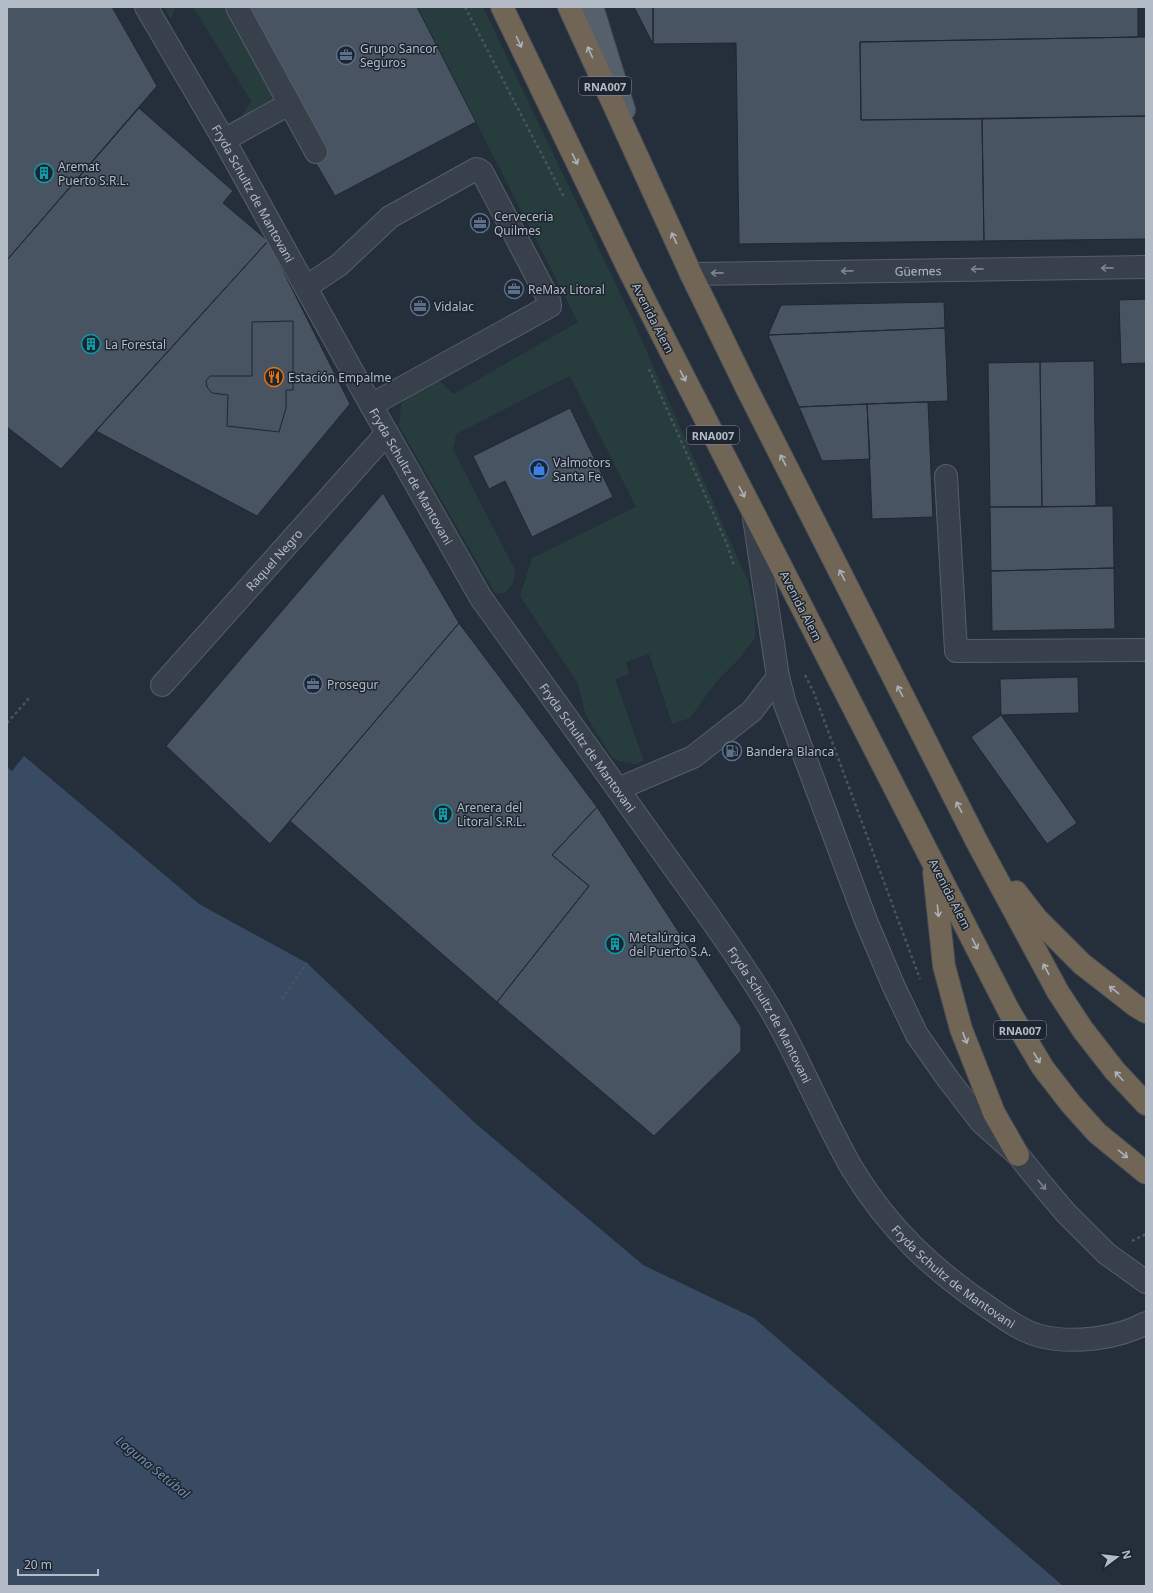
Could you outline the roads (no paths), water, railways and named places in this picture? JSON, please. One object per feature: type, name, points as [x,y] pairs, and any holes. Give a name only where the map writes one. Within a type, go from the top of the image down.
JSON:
[{"type":"highway","name":"Avenida Alem","points":[[502,7],[630,272],[1009,1011],[1043,1068],[1071,1104],[1097,1133],[1146,1173]]},
{"type":"highway","name":"RNA007","points":[[569,7],[691,274],[747,389],[977,842],[1058,992],[1083,1030],[1110,1065],[1146,1104]]},
{"type":"highway","points":[[977,842],[1037,919],[1082,964],[1146,1012]]},
{"type":"highway","points":[[932,859],[944,966],[961,1030],[994,1113],[1018,1154]]},
{"type":"main road","points":[[592,7],[641,164]]},
{"type":"street","name":"Fryda Schultz de Mantovani","points":[[146,7],[224,140],[371,405],[481,598],[708,915],[775,1017],[827,1122],[854,1171],[879,1207],[904,1238],[932,1266],[964,1291],[1020,1328],[1039,1336],[1058,1340],[1085,1340],[1128,1331],[1146,1323]]},
{"type":"street","points":[[237,7],[316,152]]},
{"type":"street","points":[[224,140],[289,104]]},
{"type":"street","points":[[306,287],[339,265],[390,217],[476,170],[480,170],[482,172],[550,300],[550,306],[371,405]]},
{"type":"street","name":"Güemes","points":[[691,274],[1146,267]]},
{"type":"street","name":"Raquel Negro","points":[[162,685],[387,433]]},
{"type":"street","points":[[946,476],[956,651],[1146,650]]},
{"type":"street","points":[[754,516],[778,676],[785,704],[866,921],[894,987],[917,1035],[981,1122],[1018,1154],[1042,1186],[1065,1212],[1107,1254],[1146,1282]]},
{"type":"street","points":[[618,789],[693,757],[752,710],[778,676]]},
{"type":"water","name":"Laguna Setúbal","points":[[24,756],[199,904],[307,963],[475,1123],[643,1265],[754,1318],[1063,1586],[7,1586],[7,767],[12,771]]},
{"type":"place","name":"Grupo Sancor Seguros","points":[[346,55]]},
{"type":"place","name":"Aremat Puerto S.R.L.","points":[[44,173]]},
{"type":"place","name":"Cerveceria Quilmes","points":[[480,223]]},
{"type":"place","name":"ReMax Litoral","points":[[514,289]]},
{"type":"place","name":"Vidalac","points":[[420,306]]},
{"type":"place","name":"La Forestal","points":[[91,344]]},
{"type":"place","name":"Estación Empalme","points":[[274,377]]},
{"type":"place","name":"Valmotors Santa Fe","points":[[539,469]]},
{"type":"place","name":"Prosegur","points":[[313,684]]},
{"type":"place","name":"Bandera Blanca","points":[[732,751]]},
{"type":"place","name":"Arenera del Litoral S.R.L.","points":[[443,814]]},
{"type":"place","name":"Metalúrgica del Puerto S.A.","points":[[615,944]]}]
